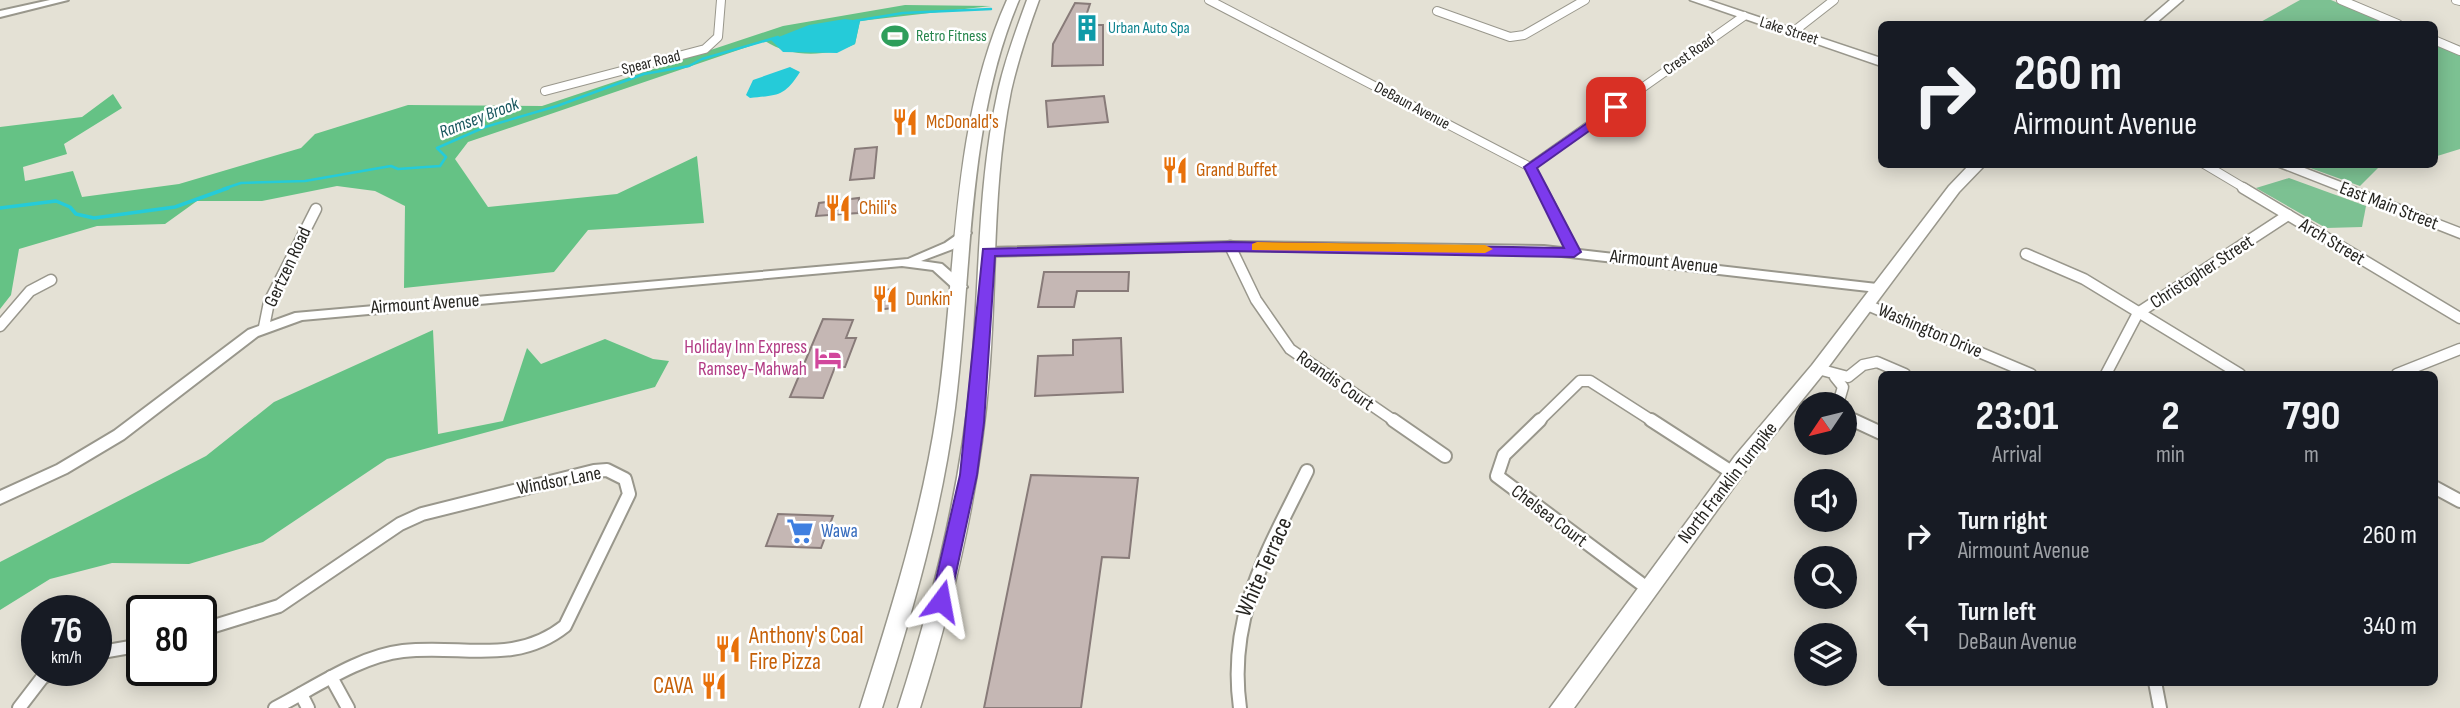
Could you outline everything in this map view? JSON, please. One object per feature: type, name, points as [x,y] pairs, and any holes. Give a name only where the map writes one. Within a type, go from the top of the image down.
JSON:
[{"type":"main road","points":[[871,702],[924,532],[935,483],[981,94],[995,44],[1013,0]]},
{"type":"main road","points":[[909,708],[941,601],[969,475],[981,373],[1002,90],[1015,44],[1033,0]]},
{"type":"main road","name":"Lake Street","points":[[1696,0],[1878,61]]},
{"type":"main road","points":[[2152,21],[2177,0]]},
{"type":"main road","name":"North Franklin Turnpike","points":[[1561,708],[1733,473],[1818,369],[1954,189],[1975,168]]},
{"type":"main road","name":"East Main Street","points":[[2290,168],[2460,233]]},
{"type":"street","points":[[0,14],[63,0]]},
{"type":"street","name":"Spear Road","points":[[545,91],[705,48],[718,37],[721,0]]},
{"type":"street","name":"DeBaun Avenue","points":[[1209,0],[1530,167]]},
{"type":"street","points":[[1437,11],[1510,37],[1524,35],[1585,0]]},
{"type":"street","points":[[1793,32],[1834,0]]},
{"type":"street","points":[[2341,0],[2391,21]]},
{"type":"street","points":[[2352,5],[2368,0]]},
{"type":"street","name":"Crest Road","points":[[1530,167],[1744,16]]},
{"type":"street","points":[[2438,42],[2460,51]]},
{"type":"street","points":[[1530,167],[1574,252]]},
{"type":"street","name":"Arch Street","points":[[2211,168],[2460,318]]},
{"type":"street","name":"Gertzen Road","points":[[264,327],[269,302],[316,209]]},
{"type":"street","name":"Christopher Street","points":[[2108,371],[2138,313],[2288,215]]},
{"type":"street","name":"Airmount Avenue","points":[[0,499],[94,451],[264,327],[300,316],[337,310],[621,289],[902,262],[949,246],[965,233]]},
{"type":"street","name":"Airmount Avenue","points":[[988,252],[1230,246],[1574,252],[1877,288]]},
{"type":"street","name":"Roandis Court","points":[[1230,246],[1239,269],[1270,323],[1290,349],[1445,456]]},
{"type":"street","points":[[2026,254],[2084,279],[2236,371]]},
{"type":"street","name":"Airmount Avenue","points":[[902,262],[937,267],[960,287]]},
{"type":"street","points":[[0,326],[30,291],[51,280]]},
{"type":"street","name":"Washington Drive","points":[[1867,305],[2024,371]]},
{"type":"street","points":[[2405,371],[2460,349]]},
{"type":"street","points":[[1818,369],[1835,377],[1851,378],[1858,374],[1863,365],[1877,362],[1898,371]]},
{"type":"street","points":[[1835,377],[1843,387],[1842,392]]},
{"type":"street","name":"Chelsea Court","points":[[1647,588],[1497,476],[1498,466],[1504,455],[1580,381],[1590,381],[1733,473]]},
{"type":"street","points":[[1857,422],[1878,432]]},
{"type":"street","name":"Windsor Lane","points":[[217,625],[279,607],[400,524],[422,514],[594,471],[607,470],[625,479],[629,494],[565,626],[551,638],[533,647],[516,650],[402,651],[331,677],[275,708]]},
{"type":"street","name":"White Terrace","points":[[1240,708],[1233,662],[1240,619],[1307,471]]},
{"type":"street","points":[[2438,489],[2460,501]]},
{"type":"street","points":[[331,677],[348,708]]},
{"type":"street","points":[[19,708],[36,686]]},
{"type":"street","points":[[2156,686],[2160,708]]},
{"type":"street","points":[[301,694],[308,708]]},
{"type":"green space","points":[[2300,0],[2331,0],[2381,21],[2262,21]]},
{"type":"green space","points":[[905,5],[991,6],[860,21],[855,44],[821,53],[798,53],[775,47],[765,41],[468,142],[455,159],[488,207],[617,194],[697,156],[704,223],[588,230],[554,272],[404,288],[405,206],[375,191],[337,186],[262,201],[197,201],[165,224],[97,226],[19,249],[11,295],[0,309],[0,127],[82,117],[113,94],[122,108],[64,144],[67,154],[23,167],[25,181],[73,171],[82,197],[179,184],[301,148],[315,134],[408,105],[542,106],[783,26]]},
{"type":"green space","points":[[2438,46],[2460,55],[2460,149],[2438,156]]},
{"type":"green space","points":[[2310,168],[2378,168],[2360,186]]},
{"type":"green space","points":[[2289,178],[2366,206],[2362,227],[2326,228],[2256,188]]},
{"type":"green space","points":[[433,330],[438,434],[503,421],[527,348],[541,364],[605,339],[653,359],[669,361],[655,387],[387,459],[263,542],[189,564],[112,563],[50,579],[0,610],[0,562],[206,456],[274,402]]},
{"type":"water","points":[[845,19],[860,21],[855,44],[837,53],[783,52],[771,40],[809,25]]},
{"type":"water","points":[[790,67],[800,72],[785,90],[767,96],[750,98],[746,95],[753,80]]},
{"type":"building","points":[[1075,3],[1090,4],[1083,25],[1103,25],[1103,65],[1052,66],[1053,44]]},
{"type":"building","points":[[1104,96],[1108,122],[1048,127],[1046,101]]},
{"type":"building","points":[[877,147],[874,178],[850,180],[855,149]]},
{"type":"building","name":"Chili's","points":[[859,198],[858,213],[816,216],[819,203]]},
{"type":"building","points":[[1044,272],[1129,272],[1128,291],[1077,291],[1074,307],[1038,307]]},
{"type":"building","name":"Dunkin'","points":[[893,289],[893,308],[876,310],[876,291]]},
{"type":"building","name":"Holiday Inn Express Ramsey-Mahwah","points":[[823,319],[853,320],[846,338],[856,338],[845,367],[835,367],[823,398],[790,397]]},
{"type":"building","points":[[1121,338],[1123,392],[1035,396],[1038,356],[1073,355],[1073,340]]},
{"type":"building","points":[[1031,475],[1138,478],[1129,558],[1102,557],[1081,708],[984,708]]},
{"type":"building","name":"Wawa","points":[[778,514],[833,516],[821,548],[766,546]]},
{"type":"waterway","name":"Ramsey Brook","points":[[854,21],[903,13],[991,9]]},
{"type":"waterway","name":"Ramsey Brook","points":[[223,189],[241,183],[305,181],[391,166],[398,169],[440,166],[446,157],[437,148],[485,127],[557,106],[644,74],[689,66],[702,59],[778,37]]},
{"type":"waterway","name":"Ramsey Brook","points":[[0,208],[56,201],[70,207],[76,214],[94,218],[175,207],[228,188]]},
{"type":"slow traffic","points":[[1257,247],[1485,249]]},
{"type":"place","name":"Urban Auto Spa","points":[[1087,28]]},
{"type":"place","name":"Retro Fitness","points":[[895,36]]},
{"type":"place","name":"McDonald's","points":[[905,122]]},
{"type":"place","name":"Grand Buffet","points":[[1175,170]]},
{"type":"place","name":"Chili's","points":[[838,208]]},
{"type":"place","name":"Dunkin'","points":[[885,299]]},
{"type":"place","name":"Holiday Inn Express Ramsey-Mahwah","points":[[828,358]]},
{"type":"place","name":"Wawa","points":[[800,531]]},
{"type":"place","name":"Anthony's Coal Fire Pizza","points":[[728,649]]},
{"type":"place","name":"CAVA","points":[[714,686]]},
{"type":"route","points":[[941,601],[969,475],[981,373],[988,252],[1230,246],[1574,252],[1530,167],[1616,107]]}]
